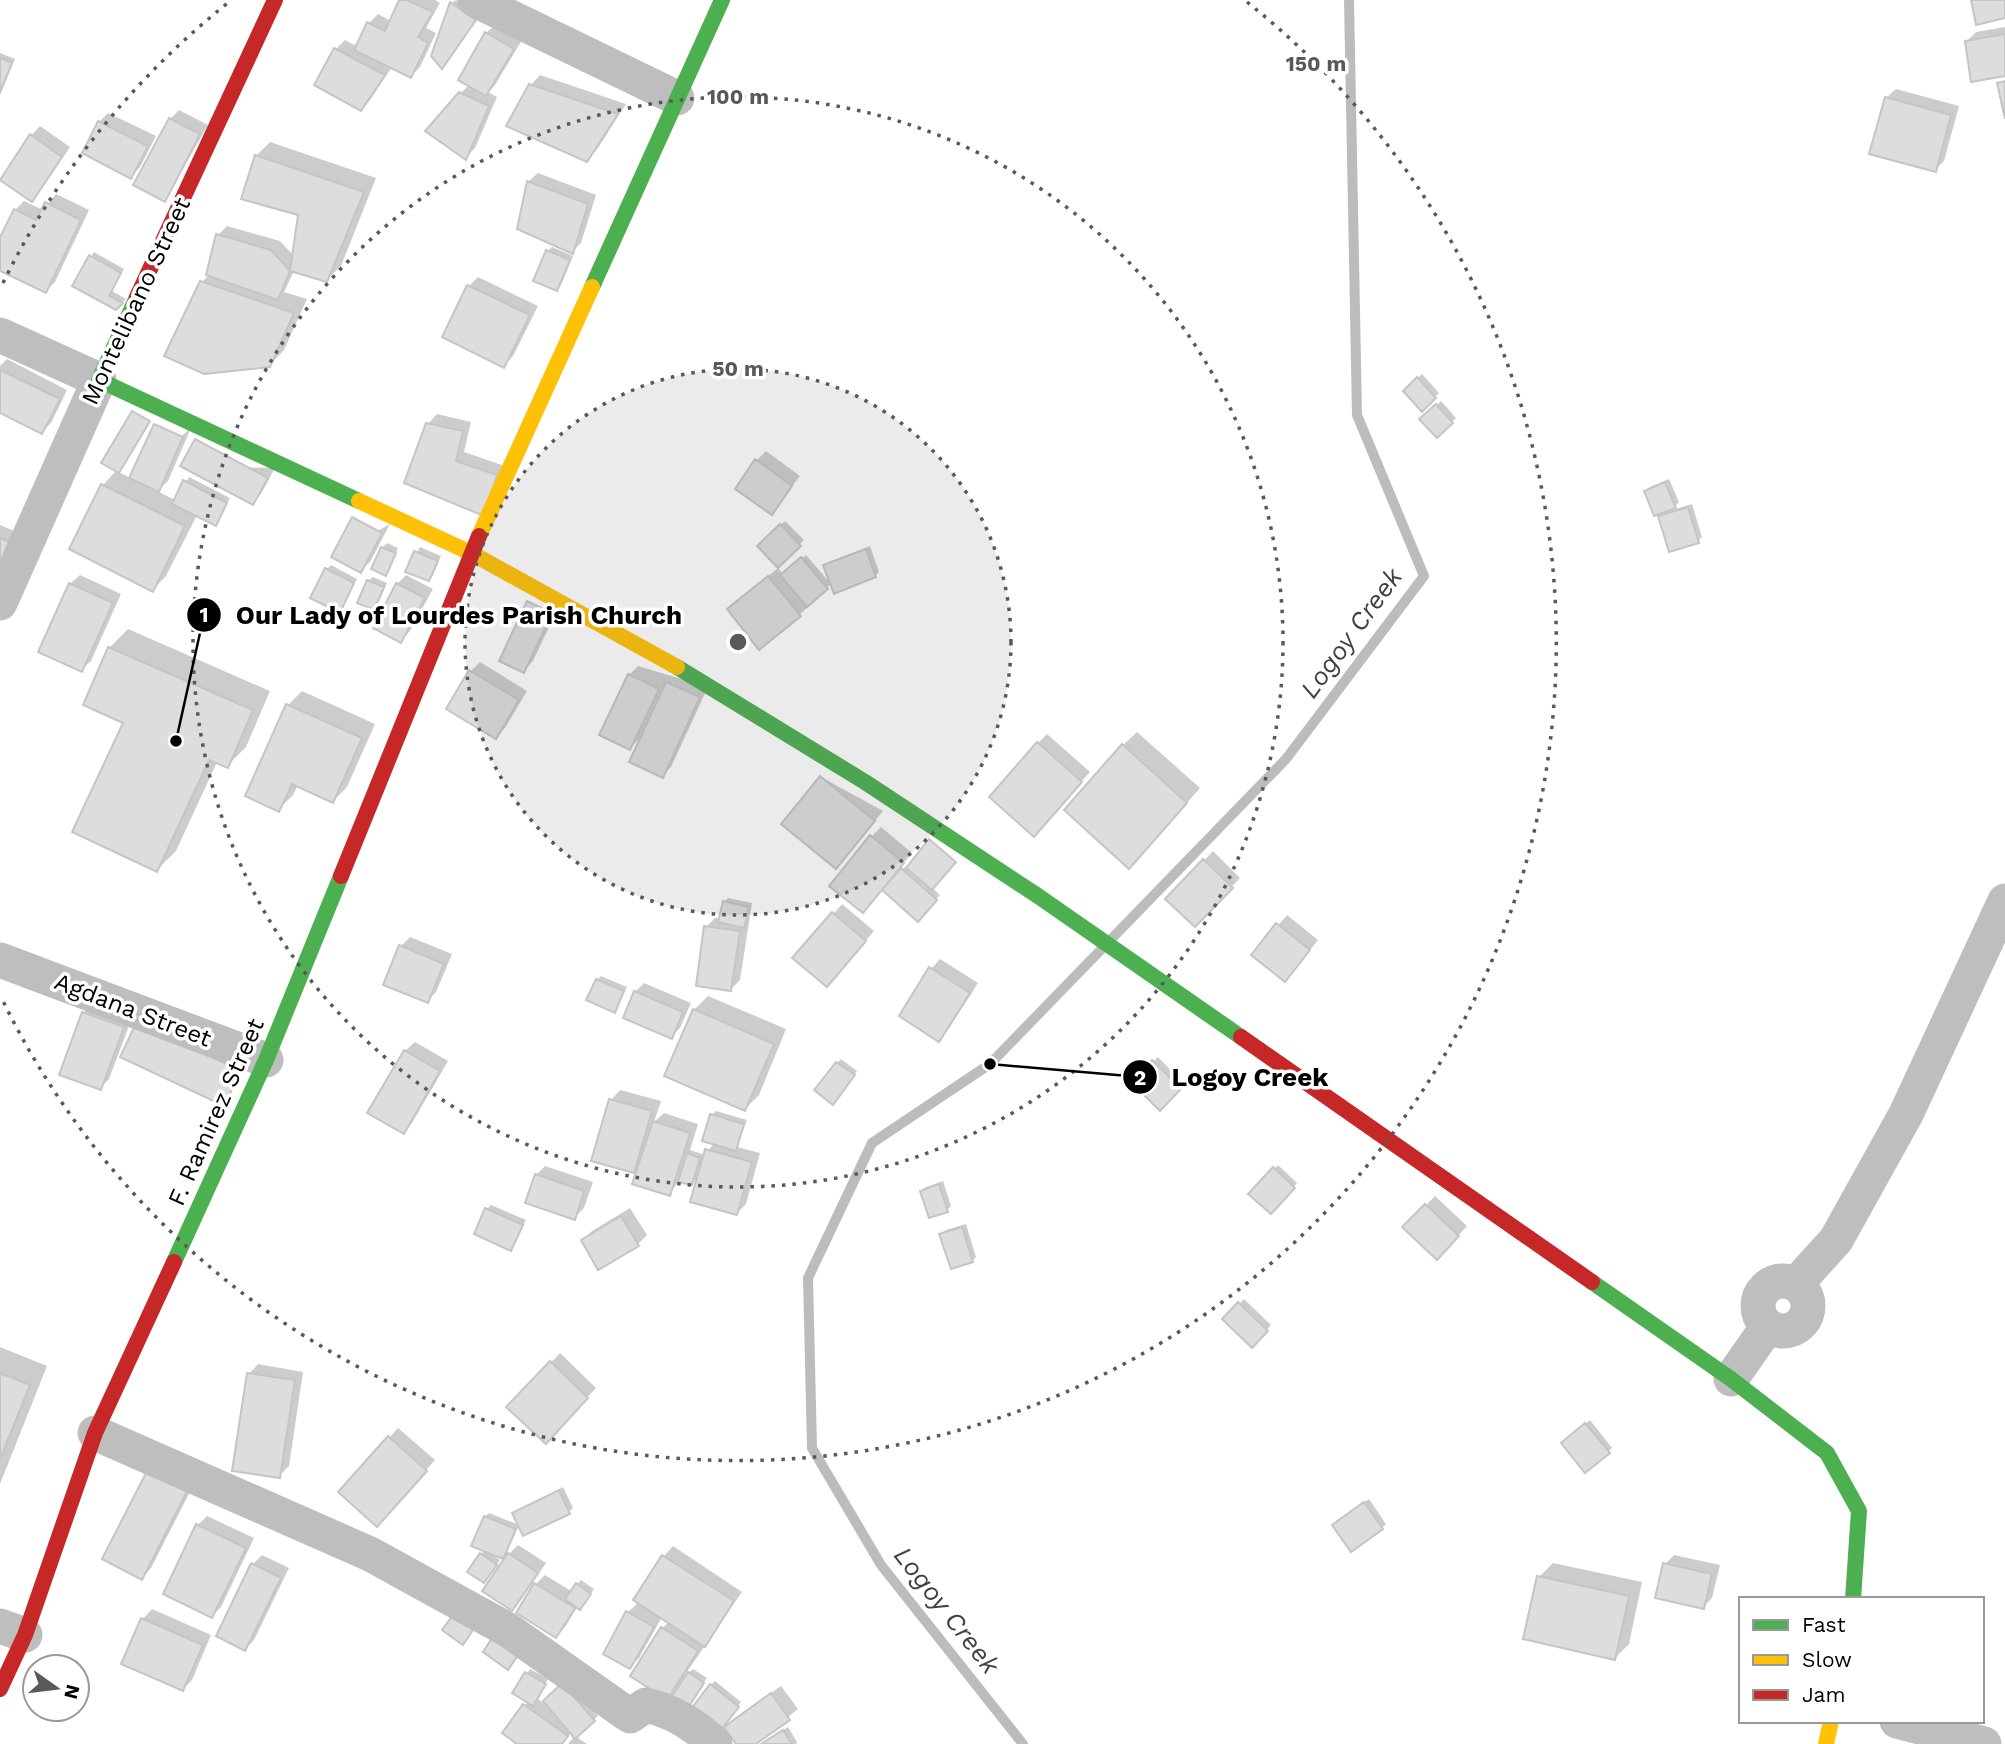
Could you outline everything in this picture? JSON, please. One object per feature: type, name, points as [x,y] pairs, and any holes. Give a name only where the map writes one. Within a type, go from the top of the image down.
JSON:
[{"type":"main road","name":"Montelibano Street","points":[[99,380],[275,0]]},
{"type":"main road","name":"F. Ramirez Street","points":[[0,1689],[12,1631],[95,1433],[266,1060],[471,553],[722,0]]},
{"type":"main road","points":[[99,380],[471,553],[690,674],[865,782],[1038,895],[1731,1379],[1827,1453],[1859,1511],[1853,1597]]},
{"type":"main road","points":[[1826,1744],[1830,1723]]},
{"type":"street","points":[[475,0],[677,98]]},
{"type":"street","points":[[0,335],[99,380]]},
{"type":"street","name":"Montelibano Street","points":[[0,603],[99,380]]},
{"type":"street","points":[[1731,1379],[1768,1326],[1781,1332],[1801,1324],[1808,1310],[1805,1293],[1796,1284],[1836,1240],[1906,1114],[2005,901]]},
{"type":"street","name":"Agdana Street","points":[[0,960],[266,1060]]},
{"type":"street","points":[[95,1433],[370,1554],[508,1630],[623,1730],[646,1705],[662,1709],[696,1727],[715,1744]]},
{"type":"street","points":[[1905,1723],[1984,1744]]},
{"type":"building","points":[[399,0],[407,0],[433,12],[418,37],[428,43],[411,78],[354,50],[367,22],[385,31]]},
{"type":"building","points":[[1971,0],[2005,0],[2005,18],[1976,25]]},
{"type":"building","points":[[450,2],[476,20],[442,69],[431,56]]},
{"type":"building","points":[[485,32],[514,49],[486,96],[458,80]]},
{"type":"building","points":[[2005,34],[2005,76],[1971,82],[1965,41]]},
{"type":"building","points":[[334,48],[385,75],[361,111],[314,85]]},
{"type":"building","points":[[0,58],[12,63],[0,92]]},
{"type":"building","points":[[2005,81],[2005,119],[1997,83]]},
{"type":"building","points":[[529,84],[618,114],[587,162],[506,126]]},
{"type":"building","points":[[459,92],[489,106],[466,160],[425,131]]},
{"type":"building","points":[[1885,97],[1951,115],[1936,172],[1869,154]]},
{"type":"building","points":[[169,118],[200,134],[165,202],[133,185]]},
{"type":"building","points":[[98,121],[148,146],[131,179],[82,153]]},
{"type":"building","points":[[30,134],[62,157],[32,202],[0,180]]},
{"type":"building","points":[[255,155],[364,192],[327,282],[290,271],[298,215],[241,199]]},
{"type":"building","points":[[527,181],[588,204],[573,254],[517,229]]},
{"type":"building","points":[[45,202],[81,220],[46,293],[0,271],[0,237],[14,209],[36,220]]},
{"type":"building","points":[[216,234],[271,250],[290,271],[278,300],[206,275]]},
{"type":"building","points":[[546,250],[570,260],[557,291],[533,281]]},
{"type":"building","points":[[89,255],[121,273],[109,296],[123,303],[116,310],[72,286]]},
{"type":"building","points":[[200,281],[294,313],[270,367],[204,374],[164,356]]},
{"type":"building","points":[[467,285],[530,315],[504,368],[442,337]]},
{"type":"building","points":[[0,370],[60,399],[42,434],[0,413]]},
{"type":"building","points":[[1417,377],[1436,398],[1422,412],[1403,391]]},
{"type":"building","points":[[1436,404],[1453,423],[1437,438],[1419,419]]},
{"type":"building","points":[[132,411],[150,421],[119,473],[101,463]]},
{"type":"building","points":[[426,423],[463,431],[456,461],[497,475],[484,516],[404,483]]},
{"type":"building","points":[[154,424],[183,437],[159,492],[129,478]]},
{"type":"building","points":[[195,439],[268,478],[253,505],[180,466]]},
{"type":"building","points":[[755,459],[792,486],[772,515],[735,489]]},
{"type":"building","points":[[183,480],[227,503],[216,526],[172,504]]},
{"type":"building","points":[[1665,482],[1676,508],[1654,516],[1644,491]]},
{"type":"building","points":[[101,484],[185,526],[153,592],[69,549]]},
{"type":"building","points":[[1688,507],[1699,543],[1669,552],[1658,516]]},
{"type":"building","points":[[352,517],[382,533],[361,573],[331,557]]},
{"type":"building","points":[[780,524],[801,546],[778,568],[757,546]]},
{"type":"building","points":[[0,538],[16,545],[0,576]]},
{"type":"building","points":[[381,547],[396,553],[386,576],[371,569]]},
{"type":"building","points":[[866,549],[876,577],[834,594],[823,565]]},
{"type":"building","points":[[414,551],[438,561],[429,581],[405,572]]},
{"type":"building","points":[[801,557],[828,589],[807,607],[780,575]]},
{"type":"building","points":[[325,568],[354,583],[340,613],[310,598]]},
{"type":"building","points":[[768,576],[801,616],[759,650],[727,609]]},
{"type":"building","points":[[367,580],[384,587],[374,610],[357,603]]},
{"type":"building","points":[[69,583],[113,603],[82,672],[38,652]]},
{"type":"building","points":[[396,583],[425,598],[401,643],[373,628]]},
{"type":"building","points":[[527,601],[552,613],[524,673],[499,661]]},
{"type":"building","points":[[108,647],[253,710],[228,768],[209,760],[157,872],[72,832],[123,723],[83,705]]},
{"type":"building","points":[[469,670],[519,700],[496,739],[446,709]]},
{"type":"building","points":[[628,674],[659,689],[630,750],[599,735]]},
{"type":"building","points":[[666,682],[700,697],[663,778],[629,762]]},
{"type":"building","points":[[286,704],[362,738],[333,803],[292,784],[279,812],[245,796]]},
{"type":"building","points":[[1037,742],[1082,782],[1034,837],[989,797]]},
{"type":"building","points":[[1122,744],[1187,803],[1129,869],[1064,810]]},
{"type":"building","points":[[820,776],[875,821],[836,869],[781,824]]},
{"type":"building","points":[[870,835],[904,863],[863,913],[829,886]]},
{"type":"building","points":[[929,839],[956,862],[932,890],[906,868]]},
{"type":"building","points":[[1203,859],[1233,888],[1195,927],[1165,899]]},
{"type":"building","points":[[901,868],[937,900],[918,922],[882,890]]},
{"type":"building","points":[[723,901],[749,907],[744,928],[718,922]]},
{"type":"building","points":[[832,912],[866,941],[827,987],[792,958]]},
{"type":"building","points":[[1276,923],[1310,950],[1285,982],[1251,955]]},
{"type":"building","points":[[704,926],[740,931],[731,991],[696,986]]},
{"type":"building","points":[[399,945],[444,964],[428,1003],[383,985]]},
{"type":"building","points":[[929,967],[970,993],[939,1042],[899,1016]]},
{"type":"building","points":[[596,979],[624,991],[615,1013],[586,1000]]},
{"type":"building","points":[[634,991],[683,1012],[672,1039],[623,1018]]},
{"type":"building","points":[[693,1009],[774,1044],[745,1111],[664,1076]]},
{"type":"building","points":[[82,1012],[124,1027],[101,1090],[59,1075]]},
{"type":"building","points":[[137,1021],[241,1071],[224,1106],[120,1057]]},
{"type":"building","points":[[404,1050],[440,1071],[404,1134],[367,1113]]},
{"type":"building","points":[[1152,1060],[1181,1089],[1160,1111],[1131,1082]]},
{"type":"building","points":[[836,1062],[855,1075],[833,1105],[814,1090]]},
{"type":"building","points":[[609,1099],[652,1111],[634,1173],[591,1161]]},
{"type":"building","points":[[710,1114],[744,1124],[736,1151],[702,1141]]},
{"type":"building","points":[[653,1121],[690,1133],[670,1196],[632,1184]]},
{"type":"building","points":[[705,1149],[752,1162],[737,1215],[690,1202]]},
{"type":"building","points":[[687,1153],[700,1158],[692,1185],[678,1182]]},
{"type":"building","points":[[1273,1167],[1295,1188],[1271,1214],[1248,1194]]},
{"type":"building","points":[[535,1174],[584,1191],[575,1220],[525,1203]]},
{"type":"building","points":[[939,1184],[948,1212],[929,1218],[920,1191]]},
{"type":"building","points":[[1425,1204],[1459,1236],[1437,1260],[1402,1227]]},
{"type":"building","points":[[485,1208],[523,1225],[511,1251],[474,1234]]},
{"type":"building","points":[[621,1216],[639,1246],[598,1270],[581,1240]]},
{"type":"building","points":[[962,1227],[973,1262],[951,1269],[939,1234]]},
{"type":"building","points":[[1238,1302],[1268,1331],[1252,1348],[1222,1319]]},
{"type":"building","points":[[550,1361],[588,1398],[546,1444],[506,1407]]},
{"type":"building","points":[[0,1373],[30,1385],[0,1459]]},
{"type":"building","points":[[247,1373],[295,1380],[280,1478],[232,1471]]},
{"type":"building","points":[[1585,1423],[1610,1453],[1585,1473],[1561,1443]]},
{"type":"building","points":[[388,1436],[427,1471],[377,1527],[338,1492]]},
{"type":"building","points":[[147,1471],[187,1491],[142,1580],[102,1559]]},
{"type":"building","points":[[559,1490],[570,1514],[523,1536],[512,1513]]},
{"type":"building","points":[[1364,1502],[1383,1529],[1351,1552],[1332,1525]]},
{"type":"building","points":[[484,1516],[516,1529],[503,1559],[471,1546]]},
{"type":"building","points":[[196,1524],[246,1548],[212,1618],[163,1594]]},
{"type":"building","points":[[480,1553],[497,1565],[484,1583],[467,1572]]},
{"type":"building","points":[[508,1553],[538,1573],[512,1611],[482,1591]]},
{"type":"building","points":[[662,1555],[734,1601],[705,1647],[633,1600]]},
{"type":"building","points":[[251,1563],[281,1578],[245,1651],[216,1636]]},
{"type":"building","points":[[1663,1563],[1712,1574],[1704,1609],[1655,1598]]},
{"type":"building","points":[[1537,1576],[1629,1596],[1615,1660],[1523,1639]]},
{"type":"building","points":[[534,1583],[575,1608],[556,1638],[516,1613]]},
{"type":"building","points":[[576,1583],[591,1594],[580,1610],[565,1599]]},
{"type":"building","points":[[626,1611],[654,1627],[630,1669],[603,1654]]},
{"type":"building","points":[[453,1615],[473,1630],[463,1645],[442,1630]]},
{"type":"building","points":[[141,1618],[203,1645],[183,1691],[121,1664]]},
{"type":"building","points":[[661,1627],[698,1651],[667,1700],[630,1676]]},
{"type":"building","points":[[492,1638],[518,1655],[508,1670],[483,1652]]},
{"type":"building","points":[[525,1672],[546,1684],[533,1706],[512,1693]]},
{"type":"building","points":[[688,1672],[704,1683],[688,1708],[672,1696]]},
{"type":"building","points":[[562,1683],[595,1721],[575,1739],[543,1701]]},
{"type":"building","points":[[710,1684],[739,1707],[720,1731],[691,1709]]},
{"type":"building","points":[[771,1693],[790,1720],[756,1744],[736,1744],[724,1727]]},
{"type":"building","points":[[523,1704],[568,1736],[562,1744],[517,1744],[502,1733]]},
{"type":"building","points":[[783,1730],[792,1744],[761,1744]]},
{"type":"waterway","name":"Logoy Creek","points":[[1023,1744],[881,1565],[812,1448],[808,1278],[872,1143],[990,1064],[1286,759],[1424,576],[1357,415],[1349,0]]},
{"type":"traffic: fast","points":[[592,287],[722,0]]},
{"type":"traffic: fast","points":[[137,297],[99,380],[359,501]]},
{"type":"traffic: fast","points":[[677,667],[865,782],[1038,896],[1241,1037]]},
{"type":"traffic: fast","points":[[174,1262],[266,1060],[341,876]]},
{"type":"traffic: fast","points":[[1592,1282],[1731,1379],[1827,1453],[1859,1511],[1853,1597]]},
{"type":"traffic: slow","points":[[479,536],[592,287]]},
{"type":"traffic: slow","points":[[359,501],[471,553],[677,667]]},
{"type":"traffic: slow","points":[[1826,1744],[1831,1723]]},
{"type":"traffic: jam","points":[[137,297],[275,0]]},
{"type":"traffic: jam","points":[[341,876],[479,536]]},
{"type":"traffic: jam","points":[[1241,1037],[1592,1282]]},
{"type":"traffic: jam","points":[[0,1689],[25,1635],[95,1433],[174,1262]]},
{"type":"place","name":"Our Lady of Lourdes Parish Church","points":[[176,741]]},
{"type":"place","name":"Logoy Creek","points":[[990,1064]]}]
